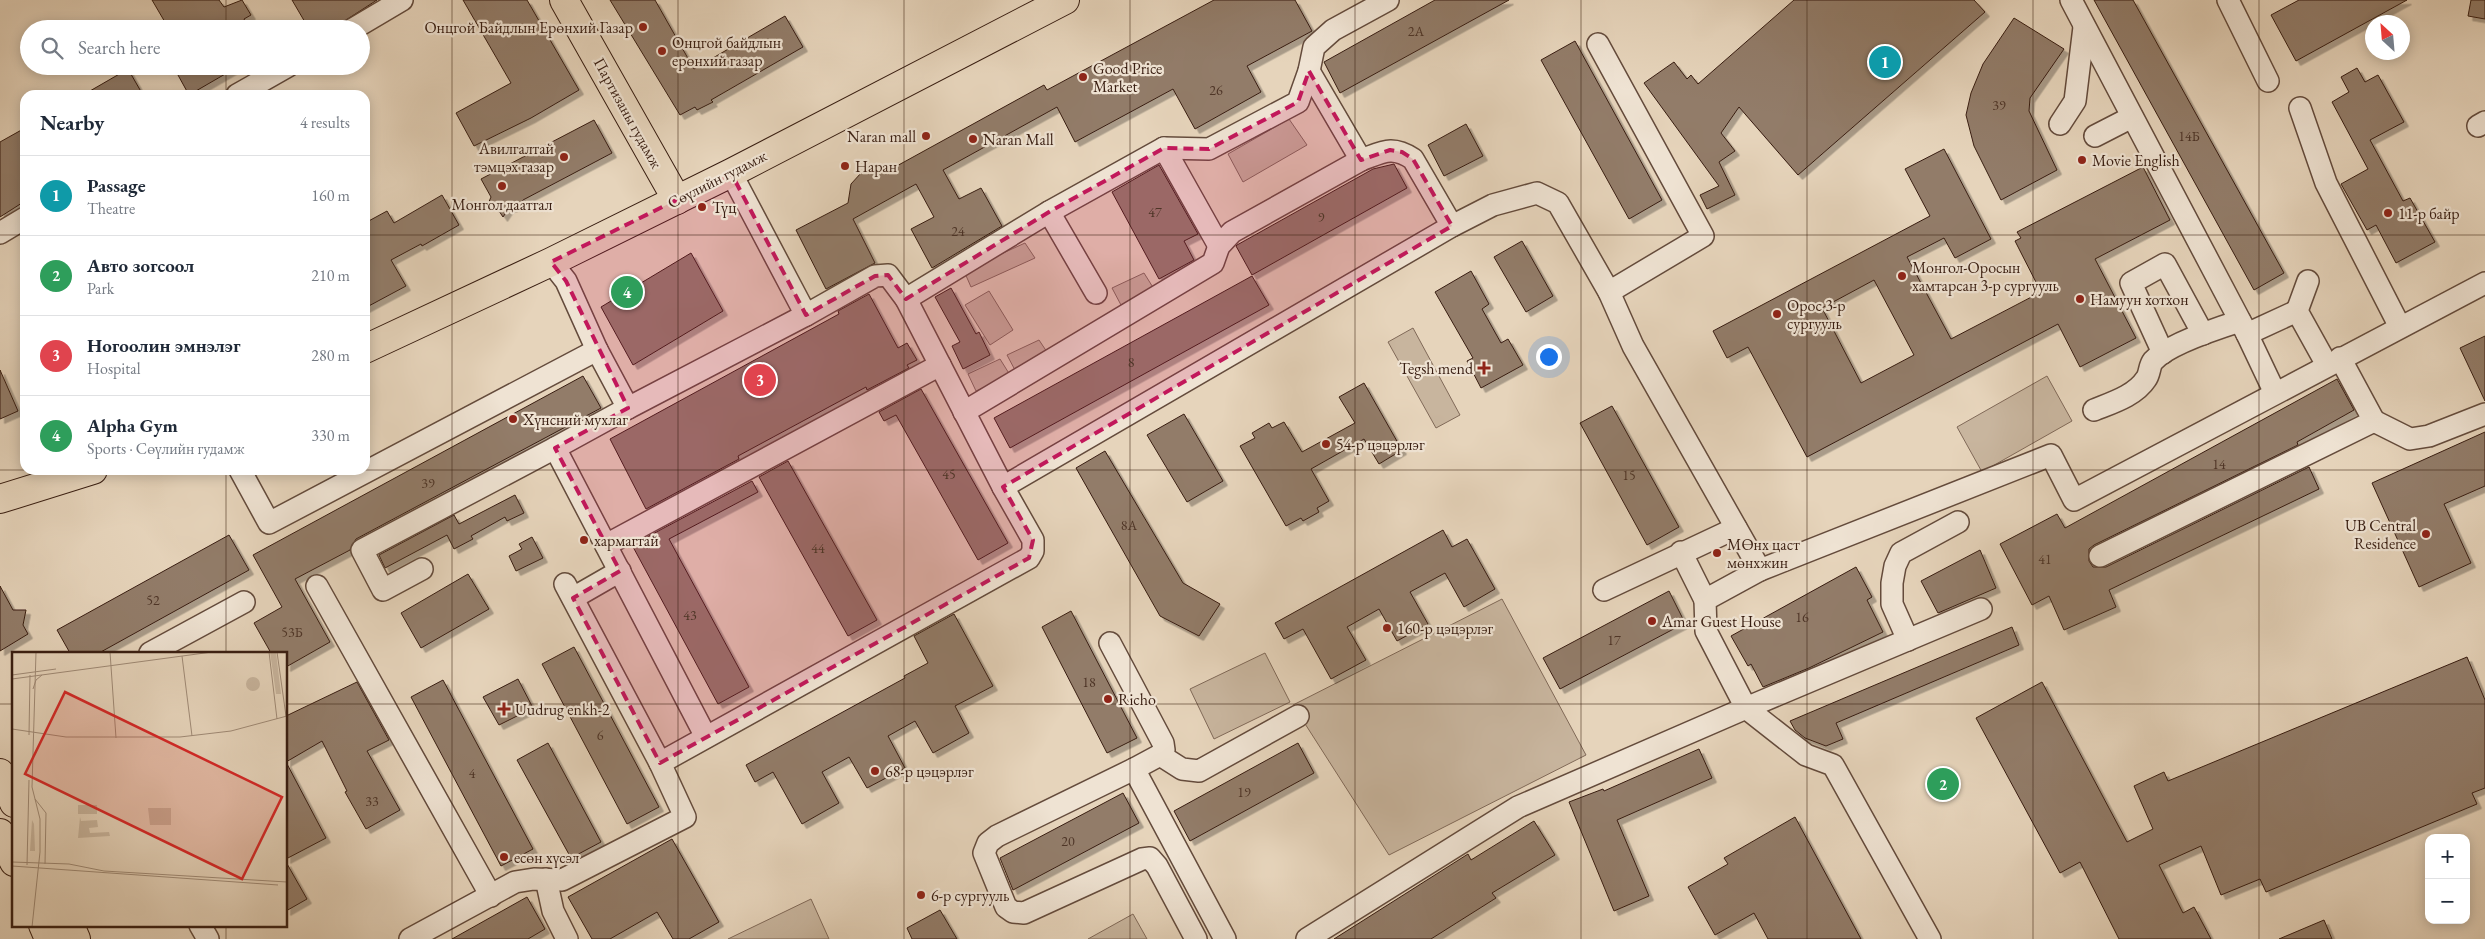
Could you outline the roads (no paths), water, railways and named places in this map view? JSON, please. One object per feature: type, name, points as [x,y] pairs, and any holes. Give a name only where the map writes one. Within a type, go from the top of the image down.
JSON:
[{"type":"main road","name":"Партизаны гудамж","points":[[564,0],[677,200]]},
{"type":"main road","name":"Сөүлийн гудамж","points":[[370,347],[551,262],[677,200],[1065,0]]},
{"type":"main road","points":[[0,499],[77,475]]},
{"type":"main road","points":[[0,774],[12,799]]},
{"type":"main road","points":[[0,833],[12,858]]},
{"type":"main road","points":[[43,926],[49,939]]},
{"type":"main road","points":[[70,926],[76,939]]},
{"type":"street","points":[[368,20],[402,0]]},
{"type":"street","points":[[906,299],[1049,212],[1164,148],[1209,149],[1298,102],[1309,71],[1314,47],[1332,30],[1388,0]]},
{"type":"street","points":[[2071,0],[2243,328],[2275,393]]},
{"type":"street","points":[[2228,0],[2268,81]]},
{"type":"street","points":[[2060,124],[2074,101],[2084,27]]},
{"type":"street","points":[[1598,44],[1703,236],[1609,292]]},
{"type":"street","points":[[1309,71],[1361,160]]},
{"type":"street","points":[[246,90],[272,75]]},
{"type":"street","points":[[2300,108],[2326,183],[2400,327]]},
{"type":"street","points":[[2095,136],[2132,117]]},
{"type":"street","points":[[1164,148],[1219,246]]},
{"type":"street","points":[[964,412],[1213,263],[1219,246],[1232,232],[1361,160],[1390,150],[1402,152],[1412,160],[1452,226]]},
{"type":"street","points":[[730,173],[806,316]]},
{"type":"street","points":[[1003,487],[1452,226],[1493,205],[1537,193],[1558,203],[1609,292],[1632,346],[1760,570]]},
{"type":"street","points":[[1049,212],[1096,293]]},
{"type":"street","points":[[0,233],[20,221]]},
{"type":"street","points":[[551,262],[566,281],[597,350],[628,408]]},
{"type":"street","points":[[2164,353],[2131,283],[2165,264],[2203,334]]},
{"type":"street","points":[[422,570],[383,590],[362,550],[628,408],[806,316],[875,276],[888,275],[906,299],[1003,487],[1033,540],[1033,551],[1029,558],[660,763]]},
{"type":"street","points":[[2298,311],[2308,281]]},
{"type":"street","points":[[1705,600],[1760,570],[2051,455],[2074,500],[2334,361],[2485,283]]},
{"type":"street","points":[[2094,410],[2129,395],[2146,379],[2152,362],[2164,353],[2203,334],[2243,328],[2298,311]]},
{"type":"street","points":[[2298,311],[2374,421],[2410,439],[2430,436],[2485,414]]},
{"type":"street","points":[[370,470],[597,350]]},
{"type":"street","points":[[606,545],[940,364]]},
{"type":"street","points":[[2100,556],[2374,421]]},
{"type":"street","points":[[555,448],[706,737]]},
{"type":"street","points":[[243,475],[269,523],[360,475]]},
{"type":"street","points":[[1908,640],[1892,604],[1892,583],[1895,566],[1901,553],[1958,522]]},
{"type":"street","points":[[1604,590],[1680,552],[1736,528]]},
{"type":"street","points":[[1680,552],[1705,600],[1706,631],[1746,708],[1806,755],[1833,765],[1930,939]]},
{"type":"street","points":[[410,939],[515,882],[546,879],[562,880],[685,817],[660,763],[569,591],[620,571]]},
{"type":"street","points":[[317,586],[491,896]]},
{"type":"street","points":[[152,652],[244,602]]},
{"type":"street","points":[[1307,939],[1518,807],[1746,708],[1982,610]]},
{"type":"street","points":[[1110,643],[1164,743],[1164,750],[1160,755],[1134,769],[997,836],[988,843],[984,853],[1006,907],[1013,912],[1024,913],[1142,859],[1150,858],[1157,866],[1196,939]]},
{"type":"street","points":[[1160,755],[1182,770],[1199,771],[1298,716]]},
{"type":"street","points":[[1134,769],[1225,939]]},
{"type":"street","points":[[546,879],[553,911],[568,939]]},
{"type":"street","points":[[201,926],[208,939]]},
{"type":"place","name":"Онцгой Байдлын Ерөнхий Газар","points":[[643,27]]},
{"type":"place","name":"Онцгой байдлын ерөнхий газар","points":[[662,51]]},
{"type":"place","name":"Passage","points":[[1885,62]]},
{"type":"place","name":"Good Price Market","points":[[1083,77]]},
{"type":"place","name":"Naran mall","points":[[926,136]]},
{"type":"place","name":"Naran Mall","points":[[973,139]]},
{"type":"place","name":"Авилгалтай тэмцэх газар","points":[[564,157]]},
{"type":"place","name":"Movie English","points":[[2082,160]]},
{"type":"place","name":"Наран","points":[[845,166]]},
{"type":"place","name":"Монгол даатгал","points":[[502,186]]},
{"type":"place","name":"Түц","points":[[702,207]]},
{"type":"place","name":"11-р байр","points":[[2388,213]]},
{"type":"place","name":"Монгол-Оросын хамтарсан 3-р сургууль","points":[[1902,276]]},
{"type":"place","name":"Alpha Gym","points":[[627,292]]},
{"type":"place","name":"Намуун хотхон","points":[[2080,299]]},
{"type":"place","name":"Орос 3-р сургууль","points":[[1777,314]]},
{"type":"place","name":"Tegsh mend","points":[[1484,368]]},
{"type":"place","name":"Ногоолин эмнэлэг","points":[[760,380]]},
{"type":"place","name":"Хүнсний мухлаг","points":[[513,419]]},
{"type":"place","name":"54-р цэцэрлэг","points":[[1326,444]]},
{"type":"place","name":"UB Central Residence","points":[[2426,534]]},
{"type":"place","name":"хармагтай","points":[[584,540]]},
{"type":"place","name":"МӨнх цаст мөнхжин","points":[[1717,553]]},
{"type":"place","name":"Amar Guest House","points":[[1652,621]]},
{"type":"place","name":"160-р цэцэрлэг","points":[[1387,628]]},
{"type":"place","name":"Richo","points":[[1108,699]]},
{"type":"place","name":"Uudrug enkh-2","points":[[504,709]]},
{"type":"place","name":"68-р цэцэрлэг","points":[[875,771]]},
{"type":"place","name":"Авто зогсоол","points":[[1943,784]]},
{"type":"place","name":"есөн хүсэл","points":[[504,857]]},
{"type":"place","name":"6-р сургууль","points":[[921,895]]}]
